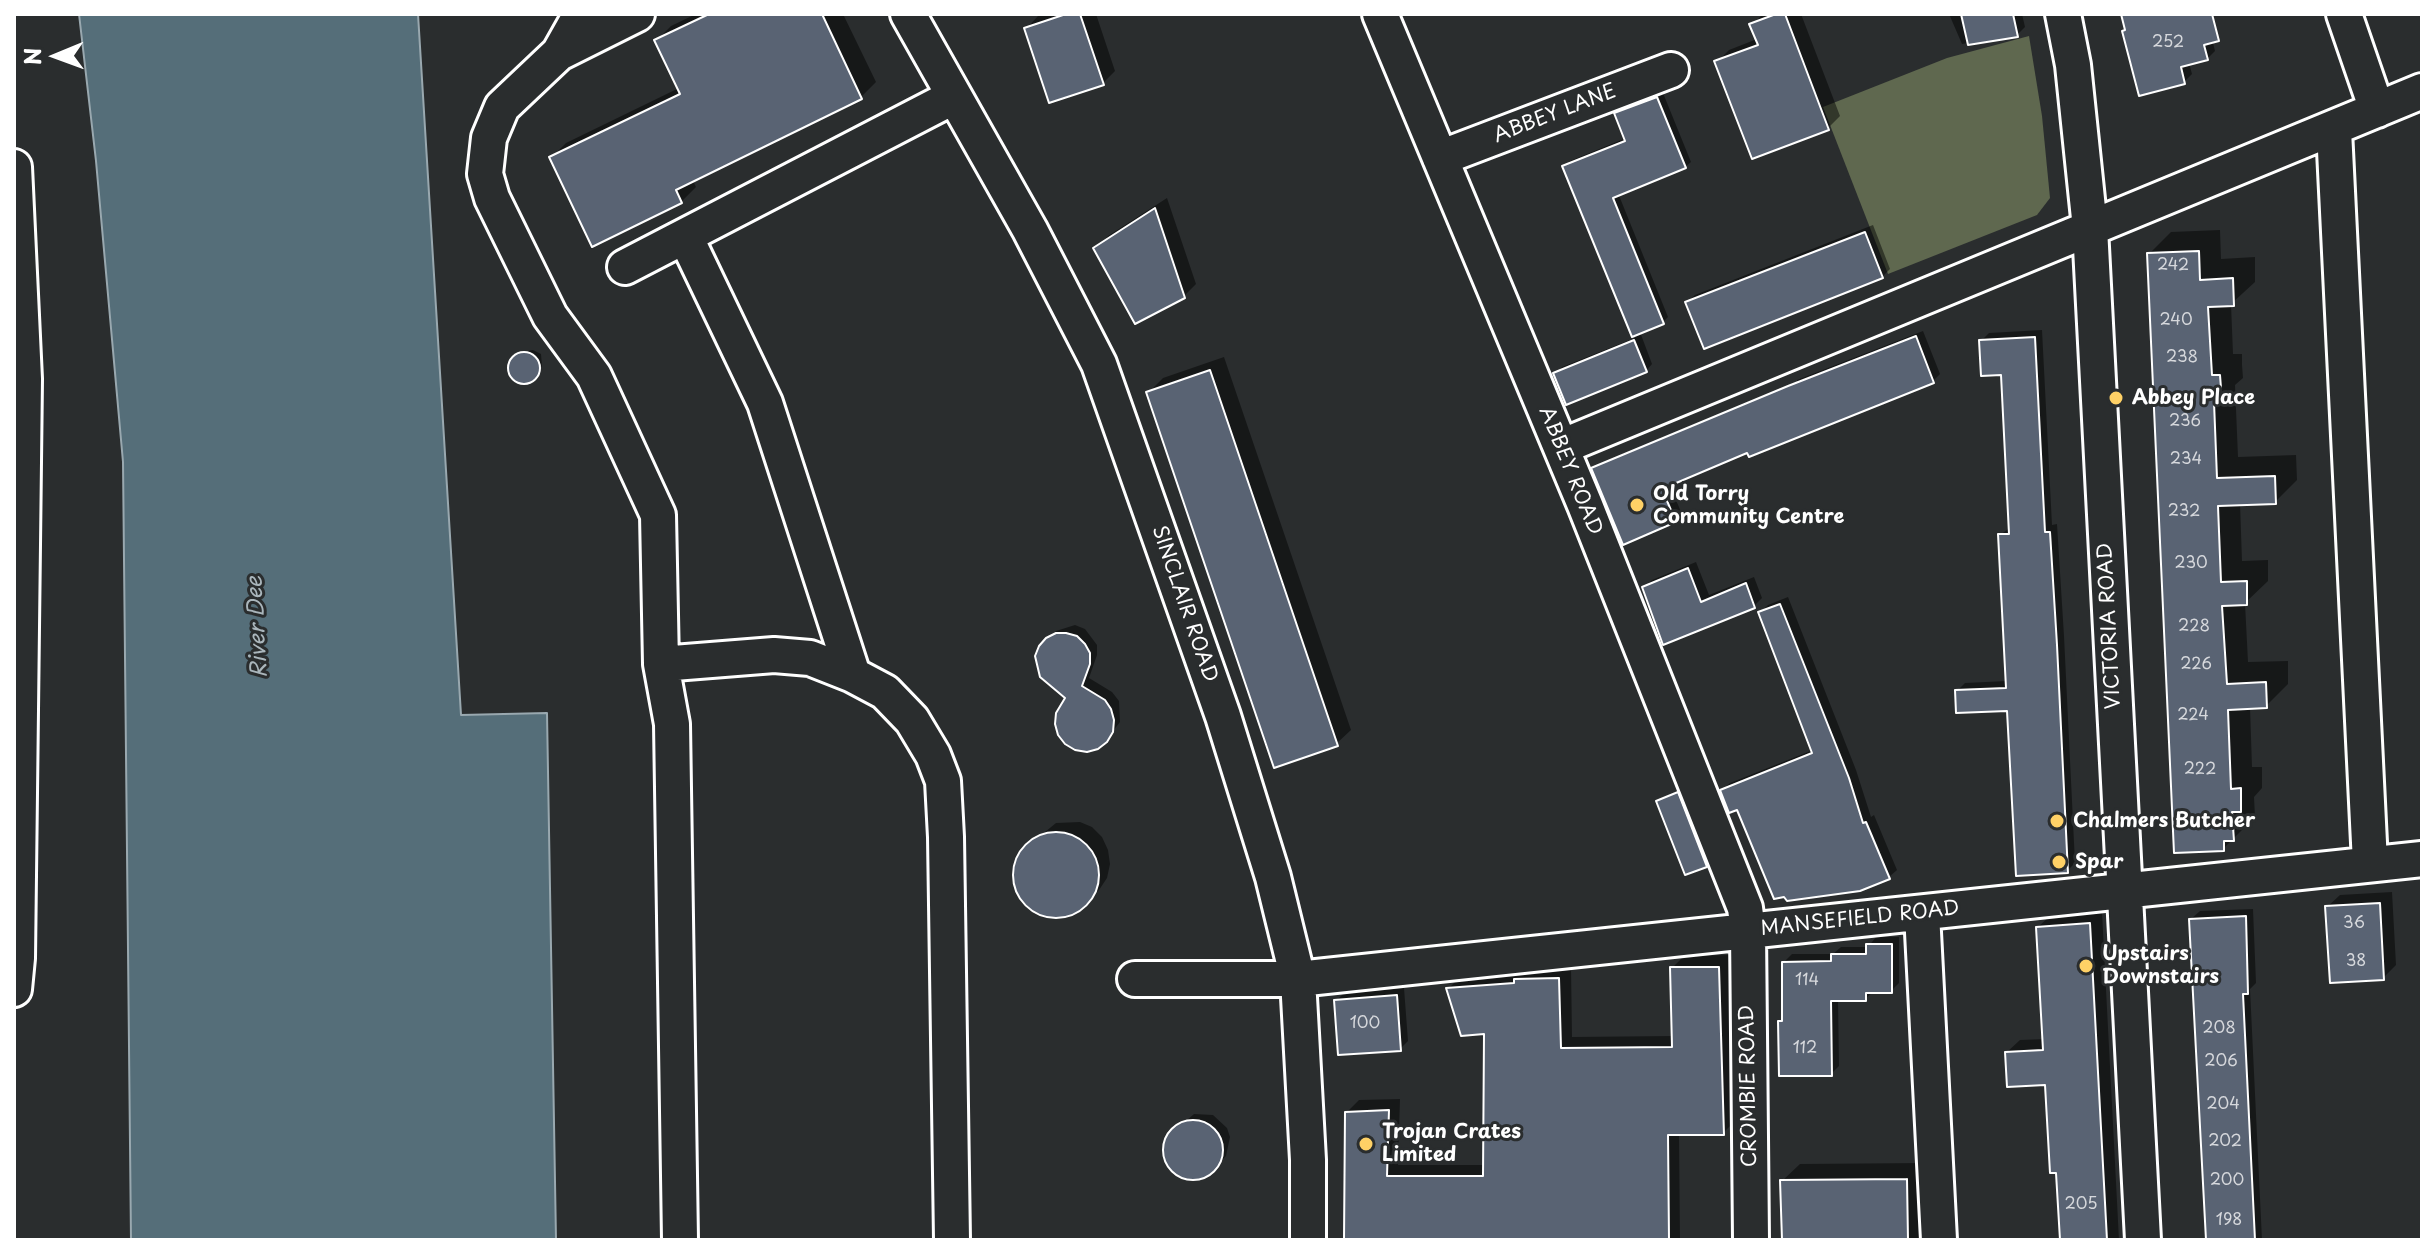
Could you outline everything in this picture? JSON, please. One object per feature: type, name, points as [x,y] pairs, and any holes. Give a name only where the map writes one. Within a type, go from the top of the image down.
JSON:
[{"type":"street","points":[[559,53],[581,14]]},
{"type":"street","points":[[637,14],[559,53],[502,107],[489,138],[485,174],[492,198],[550,316],[594,376],[658,515],[661,664],[672,724],[680,1240]]},
{"type":"street","name":"SINCLAIR ROAD","points":[[908,14],[1030,230],[1099,364],[1223,716],[1273,877],[1298,979],[1308,1160],[1308,1240]]},
{"type":"street","name":"ABBEY ROAD","points":[[1380,14],[1561,447],[1745,908],[1748,931]]},
{"type":"street","name":"VICTORIA ROAD","points":[[2063,14],[2073,65],[2090,228],[2143,1240]]},
{"type":"street","points":[[2344,14],[2377,110]]},
{"type":"street","name":"ABBEY LANE","points":[[1440,158],[1671,70]]},
{"type":"street","points":[[1561,447],[2334,130],[2422,91]]},
{"type":"street","points":[[625,267],[953,97]]},
{"type":"street","points":[[2334,130],[2370,863]]},
{"type":"street","points":[[14,167],[19,374],[17,958],[14,989]]},
{"type":"street","points":[[685,236],[765,403],[853,675]]},
{"type":"street","points":[[661,664],[774,655],[810,658],[885,692],[912,720],[933,755],[943,781],[952,1240]]},
{"type":"street","name":"MANSEFIELD ROAD","points":[[1135,979],[1298,979],[2422,859]]},
{"type":"street","points":[[1922,913],[1939,1240]]},
{"type":"street","name":"CROMBIE ROAD","points":[[1748,931],[1751,1240]]},
{"type":"green space","points":[[2029,36],[2042,116],[2050,198],[2037,215],[1888,274],[1823,107],[1947,58]]},
{"type":"water","name":"River Dee","points":[[79,14],[418,14],[461,715],[547,713],[556,1240],[131,1240],[123,462],[96,161]]},
{"type":"building","points":[[709,14],[822,14],[862,99],[676,190],[682,203],[592,247],[549,157],[680,94],[654,40]]},
{"type":"building","points":[[1066,14],[1080,14],[1104,85],[1049,103],[1024,28]]},
{"type":"building","points":[[1776,14],[1785,14],[1829,130],[1752,159],[1714,61],[1758,45],[1749,24]]},
{"type":"building","points":[[1961,14],[2013,14],[2018,37],[1968,45]]},
{"type":"building","points":[[2121,14],[2212,14],[2219,41],[2204,45],[2208,60],[2181,67],[2185,84],[2139,96],[2122,31],[2125,30]]},
{"type":"building","points":[[1657,97],[1686,168],[1613,198],[1664,324],[1632,337],[1562,166],[1625,141],[1614,113]]},
{"type":"building","points":[[1155,208],[1185,298],[1135,324],[1093,248]]},
{"type":"building","points":[[1865,232],[1883,278],[1704,349],[1685,302]]},
{"type":"building","points":[[2199,251],[2200,280],[2233,278],[2234,306],[2208,307],[2212,375],[2220,375],[2221,388],[2221,402],[2214,402],[2217,478],[2275,476],[2276,504],[2218,506],[2221,582],[2247,581],[2247,605],[2222,606],[2227,684],[2266,682],[2267,708],[2228,710],[2231,789],[2241,788],[2241,812],[2232,812],[2234,841],[2224,841],[2224,851],[2174,853],[2147,253]]},
{"type":"building","points":[[1916,336],[1934,383],[1749,457],[1747,453],[1662,489],[1676,522],[1623,545],[1591,468]]},
{"type":"building","points":[[2035,337],[2045,532],[2050,532],[2057,645],[2068,873],[2016,876],[2007,711],[1956,713],[1955,690],[2006,688],[1998,534],[2009,534],[2001,375],[1981,376],[1979,340]]},
{"type":"building","points":[[1634,340],[1647,372],[1566,405],[1553,373]]},
{"type":"building","points":[[524,352],[535,357],[540,368],[535,379],[524,384],[513,379],[508,368],[513,357]]},
{"type":"building","points":[[1210,370],[1338,746],[1274,768],[1146,392]]},
{"type":"building","points":[[1688,568],[1701,602],[1746,583],[1755,608],[1663,645],[1642,587]]},
{"type":"building","points":[[1780,604],[1849,778],[1863,823],[1866,822],[1890,879],[1860,891],[1787,901],[1784,897],[1774,899],[1737,810],[1729,813],[1720,790],[1812,753],[1758,612]]},
{"type":"building","points":[[1056,633],[1077,636],[1085,644],[1090,653],[1090,664],[1082,686],[1105,700],[1111,709],[1113,732],[1098,749],[1087,752],[1075,750],[1058,735],[1056,713],[1065,698],[1040,677],[1035,656],[1046,638]]},
{"type":"building","points":[[1678,792],[1707,867],[1685,875],[1656,801]]},
{"type":"building","points":[[1056,832],[1080,839],[1092,851],[1099,875],[1092,899],[1080,911],[1056,918],[1032,911],[1020,899],[1013,875],[1020,851],[1032,839]]},
{"type":"building","points":[[2380,903],[2384,980],[2330,983],[2325,906]]},
{"type":"building","points":[[2246,916],[2248,994],[2243,994],[2255,1240],[2206,1240],[2189,919]]},
{"type":"building","points":[[2090,923],[2107,1240],[2060,1240],[2056,1173],[2050,1173],[2045,1085],[2007,1087],[2005,1052],[2043,1050],[2036,927]]},
{"type":"building","points":[[1866,944],[1892,944],[1892,993],[1866,993],[1866,1001],[1831,1001],[1832,1076],[1779,1076],[1778,1021],[1782,1021],[1782,962],[1831,961],[1831,954],[1866,954]]},
{"type":"building","points":[[1670,967],[1719,967],[1724,1135],[1668,1135],[1669,1240],[1344,1240],[1345,1112],[1389,1110],[1387,1176],[1483,1176],[1484,1034],[1461,1036],[1446,988],[1514,983],[1514,979],[1559,978],[1561,1048],[1672,1047]]},
{"type":"building","points":[[1397,995],[1401,1051],[1338,1055],[1334,1000]]},
{"type":"building","points":[[1193,1120],[1204,1122],[1214,1129],[1221,1139],[1221,1161],[1214,1171],[1204,1178],[1193,1180],[1182,1178],[1172,1171],[1165,1161],[1163,1150],[1165,1139],[1172,1129],[1182,1122]]},
{"type":"building","points":[[1907,1179],[1908,1240],[1782,1240],[1780,1180]]},
{"type":"place","name":"Abbey Place","points":[[2116,398]]},
{"type":"place","name":"Old Torry Community Centre","points":[[1637,505]]},
{"type":"place","name":"Chalmers Butcher","points":[[2057,821]]},
{"type":"place","name":"Spar","points":[[2059,862]]},
{"type":"place","name":"Upstairs Downstairs","points":[[2086,966]]},
{"type":"place","name":"Trojan Crates Limited","points":[[1366,1144]]}]
